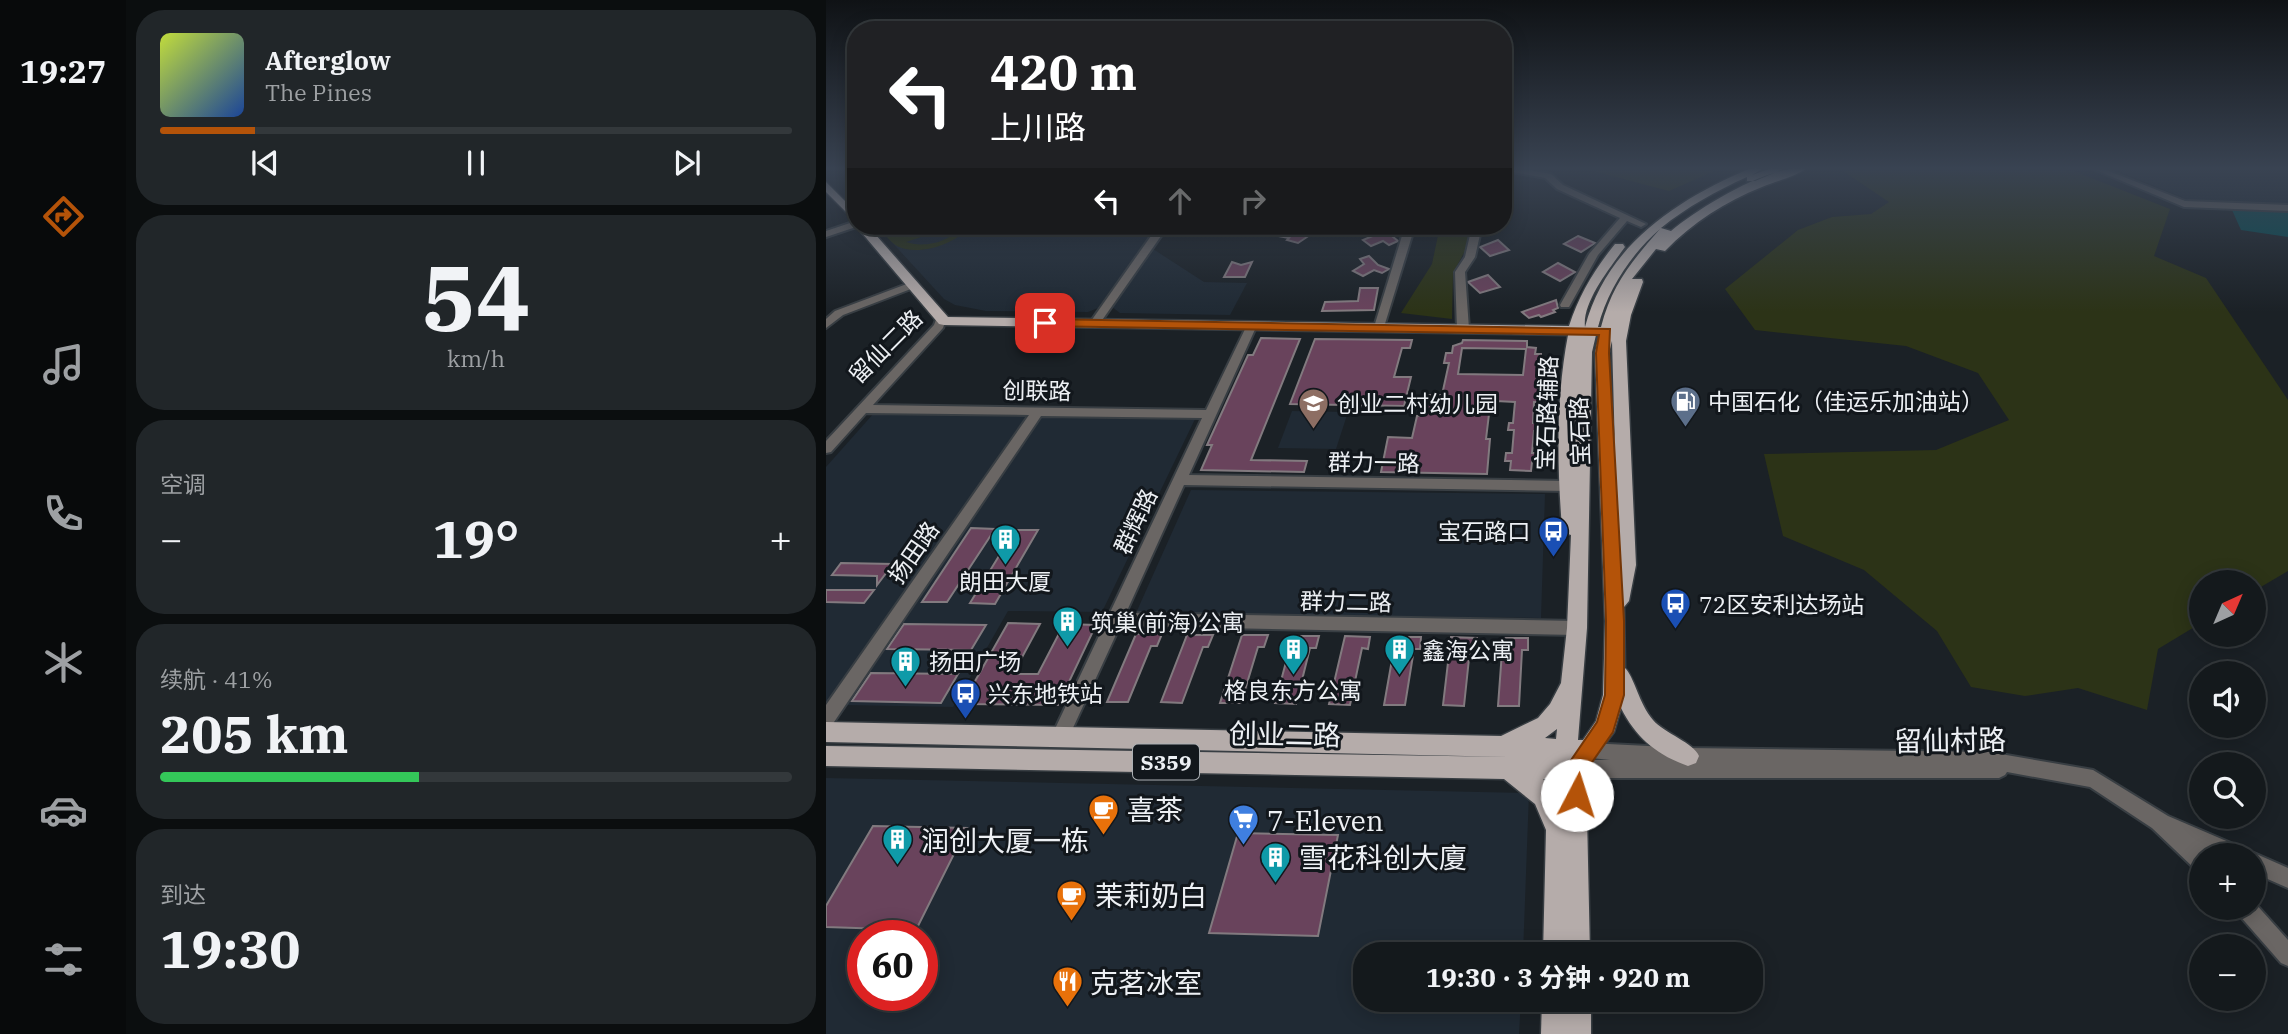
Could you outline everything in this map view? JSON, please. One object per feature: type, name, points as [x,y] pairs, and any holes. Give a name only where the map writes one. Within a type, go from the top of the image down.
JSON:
[{"type":"main road","name":"宝石路辅路","points":[[1578,621],[1567,486],[1570,351],[1590,331],[1583,303],[1603,265],[1652,216]]},
{"type":"main road","name":"宝石路","points":[[1573,760],[1585,352],[1597,305],[1616,268],[1654,226],[1667,216]]},
{"type":"main road","name":"宝石路","points":[[1590,331],[1613,307],[1630,271],[1683,216]]},
{"type":"main road","points":[[1615,621],[1627,565],[1619,341],[1631,294],[1655,254],[1699,216]]},
{"type":"main road","points":[[870,235],[941,320],[972,323],[1590,331]]},
{"type":"main road","name":"宝石路","points":[[1573,760],[1610,715],[1616,655],[1603,366],[1590,331]]},
{"type":"main road","points":[[1616,655],[1626,693],[1644,728],[1663,744],[1688,756]]},
{"type":"main road","name":"创业二路","points":[[1494,746],[1524,738],[1545,728],[1563,704],[1575,674]]},
{"type":"main road","name":"创业二路","points":[[826,732],[1494,746],[1573,760]]},
{"type":"main road","name":"创业二路","points":[[826,756],[1507,768],[1573,760]]},
{"type":"main road","points":[[1556,942],[1558,832],[1573,760]]},
{"type":"main road","points":[[1573,760],[1577,942]]},
{"type":"main road","points":[[1507,768],[1529,782],[1551,803],[1558,832]]},
{"type":"main road","points":[[1555,1034],[1556,1012]]},
{"type":"main road","points":[[1577,1012],[1577,1034]]},
{"type":"street","points":[[1564,305],[1594,254],[1625,217],[1641,225]]},
{"type":"street","points":[[826,234],[847,226]]},
{"type":"street","points":[[1094,324],[1157,235]]},
{"type":"street","points":[[1379,327],[1407,235]]},
{"type":"street","points":[[1463,328],[1460,272],[1470,257],[1476,235]]},
{"type":"street","points":[[826,324],[839,313],[912,285]]},
{"type":"street","name":"留仙二路","points":[[832,432],[863,409],[939,326],[941,320]]},
{"type":"street","name":"留仙二路","points":[[826,449],[832,432],[930,326],[941,320]]},
{"type":"street","name":"群辉路","points":[[1060,737],[1252,325]]},
{"type":"street","name":"创联路","points":[[863,409],[1211,414]]},
{"type":"street","name":"扬田路","points":[[826,719],[1038,411]]},
{"type":"street","name":"群力一路","points":[[1180,480],[1567,486]]},
{"type":"street","name":"群力二路","points":[[1115,619],[1578,621]]},
{"type":"street","name":"留仙村路","points":[[1573,760],[1688,756],[1989,760],[2021,767]]},
{"type":"street","name":"留仙村路","points":[[1573,760],[1991,770],[2021,767]]},
{"type":"street","points":[[2021,767],[2093,779],[2159,821],[2209,843]]},
{"type":"street","points":[[2159,821],[2189,850]]},
{"type":"street","points":[[2281,874],[2288,885]]},
{"type":"street","points":[[2256,920],[2288,956]]},
{"type":"shaded area","points":[[885,235],[1150,235],[1098,308],[1088,312],[986,311],[955,305],[944,299]]},
{"type":"shaded area","points":[[1153,249],[1204,282],[1247,283],[1230,315],[1120,313],[1112,307]]},
{"type":"shaded area","name":"创业二村幼儿园","points":[[1292,411],[1348,412],[1336,449],[1278,448]]},
{"type":"shaded area","points":[[874,413],[1027,415],[826,703],[826,467]]},
{"type":"shaded area","points":[[1041,415],[1196,417],[1102,612],[1008,611],[953,707],[844,705]]},
{"type":"shaded area","points":[[1191,490],[1545,494],[1541,618],[1136,613]]},
{"type":"shaded area","points":[[826,778],[1529,793],[1523,942],[1353,942],[1353,1012],[1520,1012],[1519,1034],[826,1034]]},
{"type":"green space","points":[[1842,216],[2168,216],[2154,256],[2206,278],[2288,400],[2288,571],[2266,584],[2266,570],[2189,570],[2189,630],[2158,649],[2147,710],[2078,688],[2025,696],[1971,687],[1937,631],[1864,570],[1783,536],[1764,454],[1936,450],[2009,420],[1978,373],[1906,346],[1755,330],[1725,289],[1798,230],[1832,217]]},
{"type":"green space","points":[[886,235],[927,235],[906,242],[928,244],[960,235],[936,247],[915,250],[897,246]]},
{"type":"green space","points":[[1438,235],[1468,235],[1466,249],[1453,273],[1452,319],[1401,313],[1432,264]]},
{"type":"water","points":[[2235,216],[2288,216],[2288,237],[2241,230]]},
{"type":"building","points":[[1273,235],[1310,235],[1298,243],[1287,240],[1289,238]]},
{"type":"building","points":[[1375,235],[1391,235],[1398,241],[1389,245],[1383,241],[1371,246],[1363,240]]},
{"type":"building","points":[[1578,236],[1595,243],[1581,252],[1564,244]]},
{"type":"building","points":[[1498,240],[1509,250],[1490,256],[1480,247]]},
{"type":"building","points":[[1369,256],[1378,265],[1389,269],[1382,273],[1374,270],[1363,276],[1353,271],[1364,264],[1360,259]]},
{"type":"building","points":[[1232,262],[1241,265],[1252,262],[1245,277],[1224,277]]},
{"type":"building","points":[[1558,263],[1575,272],[1560,281],[1543,272]]},
{"type":"building","points":[[1488,275],[1500,287],[1480,293],[1468,282]]},
{"type":"building","points":[[1360,288],[1378,288],[1374,310],[1322,311],[1325,302],[1358,301]]},
{"type":"building","points":[[1556,300],[1558,308],[1553,310],[1555,312],[1541,317],[1539,315],[1529,318],[1522,312]]},
{"type":"building","points":[[1261,338],[1300,339],[1251,460],[1307,461],[1304,472],[1201,470],[1212,445],[1207,445],[1248,355],[1253,355]]},
{"type":"building","points":[[1315,339],[1412,340],[1410,348],[1402,348],[1394,377],[1411,377],[1404,406],[1290,404]]},
{"type":"building","points":[[1463,340],[1527,341],[1527,347],[1536,348],[1535,354],[1541,354],[1538,402],[1534,402],[1533,423],[1539,423],[1539,431],[1534,431],[1532,453],[1538,453],[1537,462],[1532,462],[1531,471],[1510,470],[1511,461],[1505,461],[1506,453],[1512,453],[1514,430],[1508,430],[1509,423],[1513,423],[1515,402],[1496,401],[1496,406],[1490,406],[1486,439],[1490,439],[1487,474],[1381,472],[1388,437],[1412,438],[1417,416],[1423,416],[1427,395],[1442,395],[1449,363],[1444,363],[1446,353],[1452,353],[1453,346]],"holes":[[[1462,348],[1526,349],[1523,375],[1458,374]]]},
{"type":"building","points":[[971,528],[995,529],[947,602],[922,602]]},
{"type":"building","name":"朗田大厦","points":[[1015,530],[1038,530],[995,604],[970,603]]},
{"type":"building","points":[[841,563],[893,564],[877,585],[877,576],[832,575]]},
{"type":"building","points":[[826,590],[874,590],[864,603],[826,602]]},
{"type":"building","name":"筑巢(前海)公寓","points":[[1008,623],[1040,624],[1013,674],[1038,674],[1064,624],[1096,625],[1058,705],[962,704]]},
{"type":"building","points":[[904,624],[986,625],[971,650],[887,649]]},
{"type":"building","points":[[1136,634],[1162,634],[1157,646],[1151,646],[1128,702],[1107,702]]},
{"type":"building","points":[[1187,635],[1213,635],[1208,647],[1203,647],[1182,703],[1161,702]]},
{"type":"building","name":"格良东方公寓","points":[[1242,635],[1268,635],[1264,647],[1258,647],[1241,703],[1220,703]]},
{"type":"building","name":"格良东方公寓","points":[[1293,636],[1319,636],[1316,648],[1310,648],[1296,704],[1275,703]]},
{"type":"building","points":[[1345,636],[1370,637],[1368,649],[1362,648],[1350,705],[1329,704]]},
{"type":"building","name":"鑫海公寓","points":[[1396,637],[1421,637],[1420,649],[1414,649],[1405,705],[1384,705]]},
{"type":"building","points":[[1451,637],[1477,638],[1476,650],[1470,649],[1464,706],[1443,705]]},
{"type":"building","points":[[1503,638],[1528,638],[1528,650],[1522,650],[1519,706],[1498,706]]},
{"type":"building","name":"扬田广场","points":[[871,673],[958,674],[941,703],[852,701]]},
{"type":"building","name":"润创大厦一栋","points":[[873,826],[967,828],[921,920],[847,920],[847,928],[826,927],[826,906]]},
{"type":"building","name":"雪花科创大廈","points":[[1238,833],[1338,835],[1318,936],[1209,933]]},
{"type":"place","name":"中国石化（佳运乐加油站）","points":[[1685,428]]},
{"type":"place","name":"创业二村幼儿园","points":[[1314,430]]},
{"type":"place","name":"宝石路口","points":[[1553,558]]},
{"type":"place","name":"朗田大厦","points":[[1005,567]]},
{"type":"place","name":"72区安利达场站","points":[[1676,631]]},
{"type":"place","name":"筑巢(前海)公寓","points":[[1068,649]]},
{"type":"place","name":"格良东方公寓","points":[[1293,676]]},
{"type":"place","name":"鑫海公寓","points":[[1399,677]]},
{"type":"place","name":"扬田广场","points":[[906,688]]},
{"type":"place","name":"兴东地铁站","points":[[965,720]]},
{"type":"place","name":"喜茶","points":[[1104,836]]},
{"type":"place","name":"7-Eleven","points":[[1244,847]]},
{"type":"place","name":"润创大厦一栋","points":[[898,867]]},
{"type":"place","name":"雪花科创大廈","points":[[1276,884]]},
{"type":"place","name":"茉莉奶白","points":[[1072,922]]},
{"type":"place","name":"克茗冰室","points":[[1067,1009]]},
{"type":"route","points":[[1045,323],[1606,331],[1602,353],[1615,621],[1614,695],[1606,726],[1575,769],[1577,795]]}]
